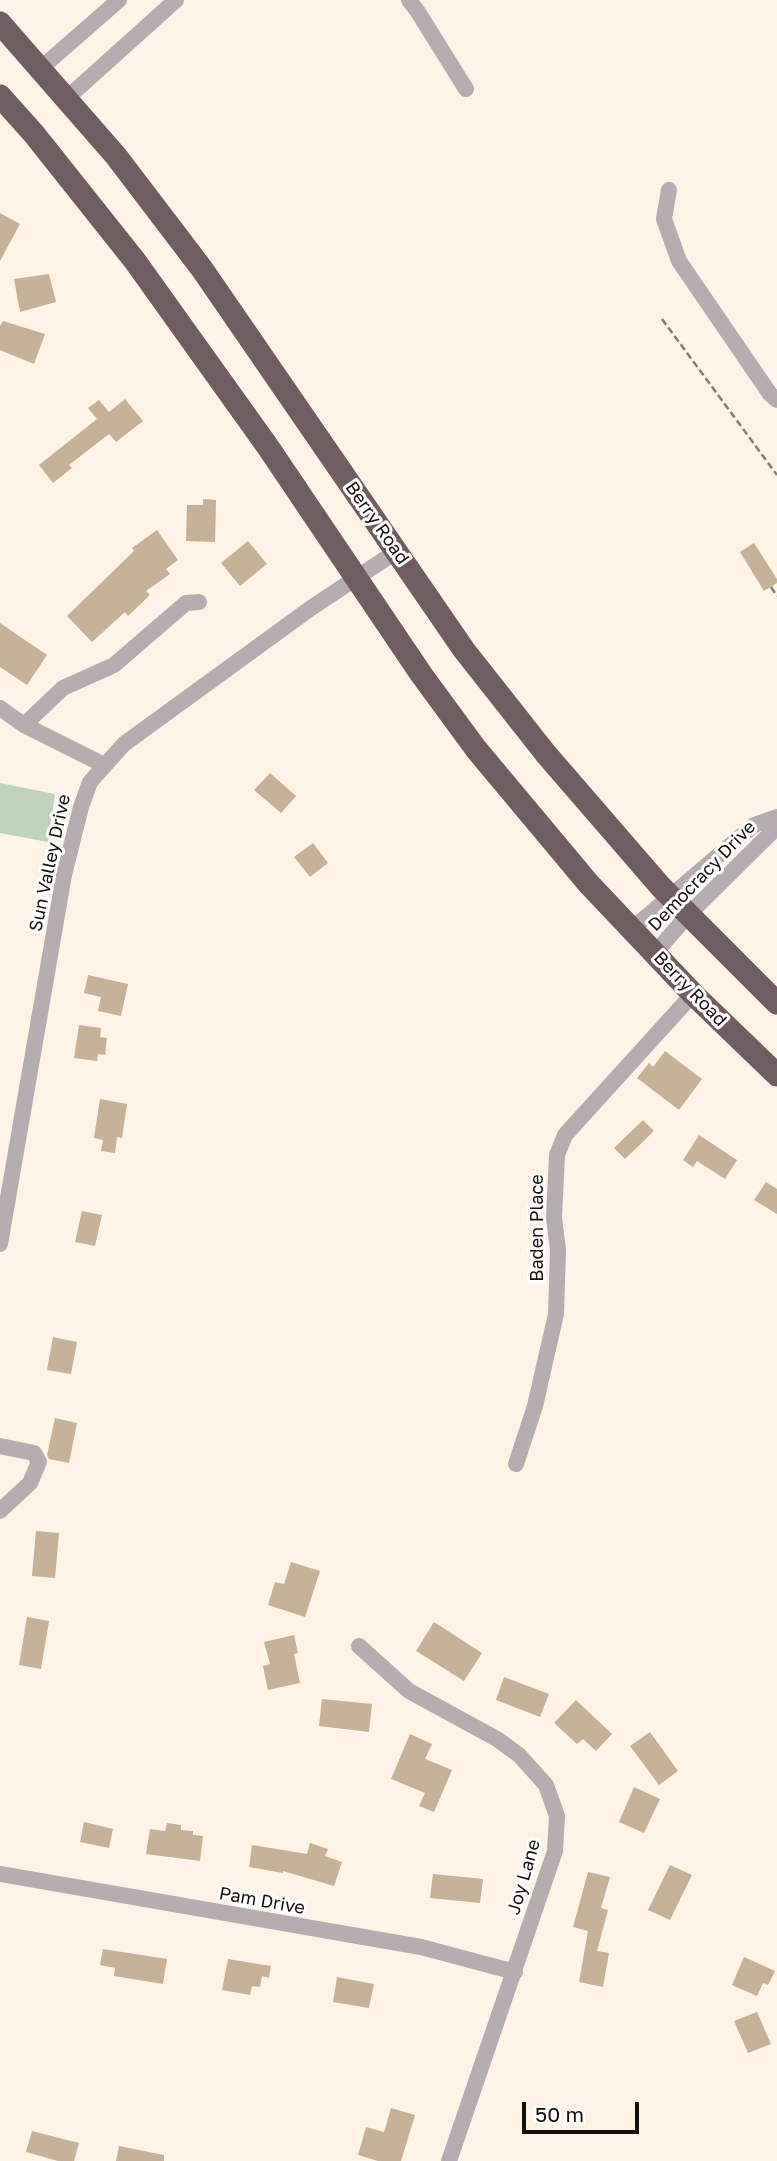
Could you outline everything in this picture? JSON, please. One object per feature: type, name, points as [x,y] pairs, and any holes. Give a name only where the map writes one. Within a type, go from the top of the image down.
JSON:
[{"type":"highway","name":"Berry Road","points":[[0,23],[116,156],[202,269],[464,650],[547,754],[670,897],[777,1003]]},
{"type":"highway","name":"Berry Road","points":[[0,96],[34,134],[135,261],[268,447],[475,749],[589,883],[693,994],[777,1075]]},
{"type":"street","points":[[40,69],[119,0]]},
{"type":"street","points":[[66,99],[176,0]]},
{"type":"street","points":[[409,0],[466,89]]},
{"type":"street","points":[[669,190],[664,219],[679,261],[770,394],[777,400]]},
{"type":"street","name":"Sun Valley Drive","points":[[0,1244],[64,875],[86,790],[124,744],[397,551]]},
{"type":"street","points":[[24,725],[63,688],[114,665],[186,603],[199,602]]},
{"type":"street","points":[[0,708],[24,725],[104,765]]},
{"type":"street","name":"Democracy Drive","points":[[632,929],[754,825],[777,817]]},
{"type":"street","name":"Democracy Drive","points":[[655,953],[688,915],[777,827]]},
{"type":"street","name":"Baden Place","points":[[516,1464],[535,1406],[556,1314],[558,1250],[554,1218],[557,1155],[565,1135],[693,994]]},
{"type":"street","points":[[0,1446],[34,1453],[39,1462],[30,1483],[0,1511]]},
{"type":"street","name":"Joy Lane","points":[[359,1646],[409,1691],[519,1755],[546,1785],[557,1816],[555,1851],[449,2161]]},
{"type":"street","name":"Pam Drive","points":[[0,1874],[421,1947],[515,1972]]},
{"type":"path","points":[[662,319],[777,475]]},
{"type":"path","points":[[771,587],[777,596]]},
{"type":"green space","points":[[0,783],[55,794],[48,842],[0,833]]},
{"type":"building","points":[[0,213],[20,224],[0,261]]},
{"type":"building","points":[[49,274],[56,302],[20,312],[14,279]]},
{"type":"building","points":[[3,321],[45,334],[34,364],[0,350],[0,326]]},
{"type":"building","points":[[125,399],[143,421],[116,442],[109,434],[69,465],[72,468],[53,483],[39,465],[97,419],[88,408],[99,400],[109,412]]},
{"type":"building","points":[[203,499],[216,500],[215,542],[186,541],[187,505],[203,505]]},
{"type":"building","points":[[157,530],[178,560],[166,569],[170,574],[146,591],[150,595],[128,616],[125,612],[92,642],[67,616],[134,551],[132,548]]},
{"type":"building","points":[[248,541],[267,564],[240,586],[221,563]]},
{"type":"building","points":[[754,543],[777,579],[777,583],[764,591],[740,552]]},
{"type":"building","points":[[0,623],[47,655],[27,685],[0,667]]},
{"type":"building","points":[[270,773],[296,796],[281,813],[254,790]]},
{"type":"building","points":[[313,843],[328,863],[310,877],[294,857]]},
{"type":"building","points":[[88,975],[128,984],[121,1016],[98,1011],[101,997],[84,993]]},
{"type":"building","points":[[79,1025],[101,1028],[100,1037],[107,1038],[105,1055],[98,1054],[97,1061],[74,1058]]},
{"type":"building","points":[[665,1051],[702,1079],[679,1110],[637,1078],[649,1063],[653,1067]]},
{"type":"building","points":[[100,1099],[127,1104],[122,1138],[117,1137],[115,1153],[101,1151],[103,1140],[94,1138]]},
{"type":"building","points":[[643,1120],[654,1131],[625,1159],[614,1148]]},
{"type":"building","points":[[699,1135],[737,1160],[725,1179],[697,1161],[693,1167],[683,1160]]},
{"type":"building","points":[[766,1182],[777,1189],[777,1214],[754,1200]]},
{"type":"building","points":[[82,1211],[102,1215],[95,1246],[75,1242]]},
{"type":"building","points":[[53,1337],[77,1342],[71,1374],[47,1370]]},
{"type":"building","points":[[55,1418],[77,1423],[69,1463],[49,1459],[47,1455]]},
{"type":"building","points":[[36,1531],[59,1533],[55,1578],[32,1576]]},
{"type":"building","points":[[291,1562],[320,1571],[305,1617],[268,1605],[275,1582],[284,1584]]},
{"type":"building","points":[[27,1617],[49,1621],[41,1669],[19,1665]]},
{"type":"building","points":[[434,1622],[482,1653],[464,1681],[416,1651]]},
{"type":"building","points":[[294,1635],[298,1653],[294,1654],[300,1683],[268,1690],[263,1666],[270,1664],[264,1642]]},
{"type":"building","points":[[504,1677],[549,1694],[540,1717],[496,1700]]},
{"type":"building","points":[[322,1699],[372,1704],[369,1732],[319,1726]]},
{"type":"building","points":[[576,1700],[612,1734],[596,1751],[583,1739],[577,1744],[554,1723]]},
{"type":"building","points":[[650,1732],[678,1771],[659,1785],[630,1746]]},
{"type":"building","points":[[410,1734],[432,1744],[425,1759],[452,1770],[434,1812],[419,1806],[425,1793],[391,1779]]},
{"type":"building","points":[[634,1787],[660,1799],[644,1833],[619,1822]]},
{"type":"building","points":[[84,1822],[113,1829],[109,1848],[80,1842]]},
{"type":"building","points":[[167,1823],[181,1825],[181,1830],[193,1831],[193,1835],[203,1836],[200,1861],[146,1854],[150,1829],[165,1831]]},
{"type":"building","points":[[310,1843],[328,1849],[325,1856],[342,1862],[334,1886],[283,1871],[249,1867],[252,1845],[307,1854]]},
{"type":"building","points":[[670,1865],[692,1875],[670,1920],[648,1910]]},
{"type":"building","points":[[588,1872],[610,1877],[601,1908],[608,1910],[597,1951],[609,1953],[603,1987],[579,1982],[588,1931],[573,1927]]},
{"type":"building","points":[[433,1874],[483,1879],[480,1903],[430,1898]]},
{"type":"building","points":[[103,1949],[167,1959],[163,1984],[114,1976],[115,1968],[100,1965]]},
{"type":"building","points":[[744,1957],[775,1971],[768,1985],[763,1983],[757,1996],[732,1985]]},
{"type":"building","points":[[228,1959],[271,1966],[269,1978],[262,1976],[260,1987],[252,1986],[250,1995],[222,1990]]},
{"type":"building","points":[[337,1977],[374,1984],[369,2008],[333,2002]]},
{"type":"building","points":[[757,2012],[771,2044],[748,2053],[734,2021]]},
{"type":"building","points":[[391,2108],[415,2115],[401,2161],[378,2161],[358,2155],[366,2127],[384,2132]]},
{"type":"building","points":[[32,2131],[79,2143],[74,2161],[58,2161],[26,2152]]},
{"type":"building","points":[[119,2146],[164,2155],[164,2161],[116,2161]]}]
